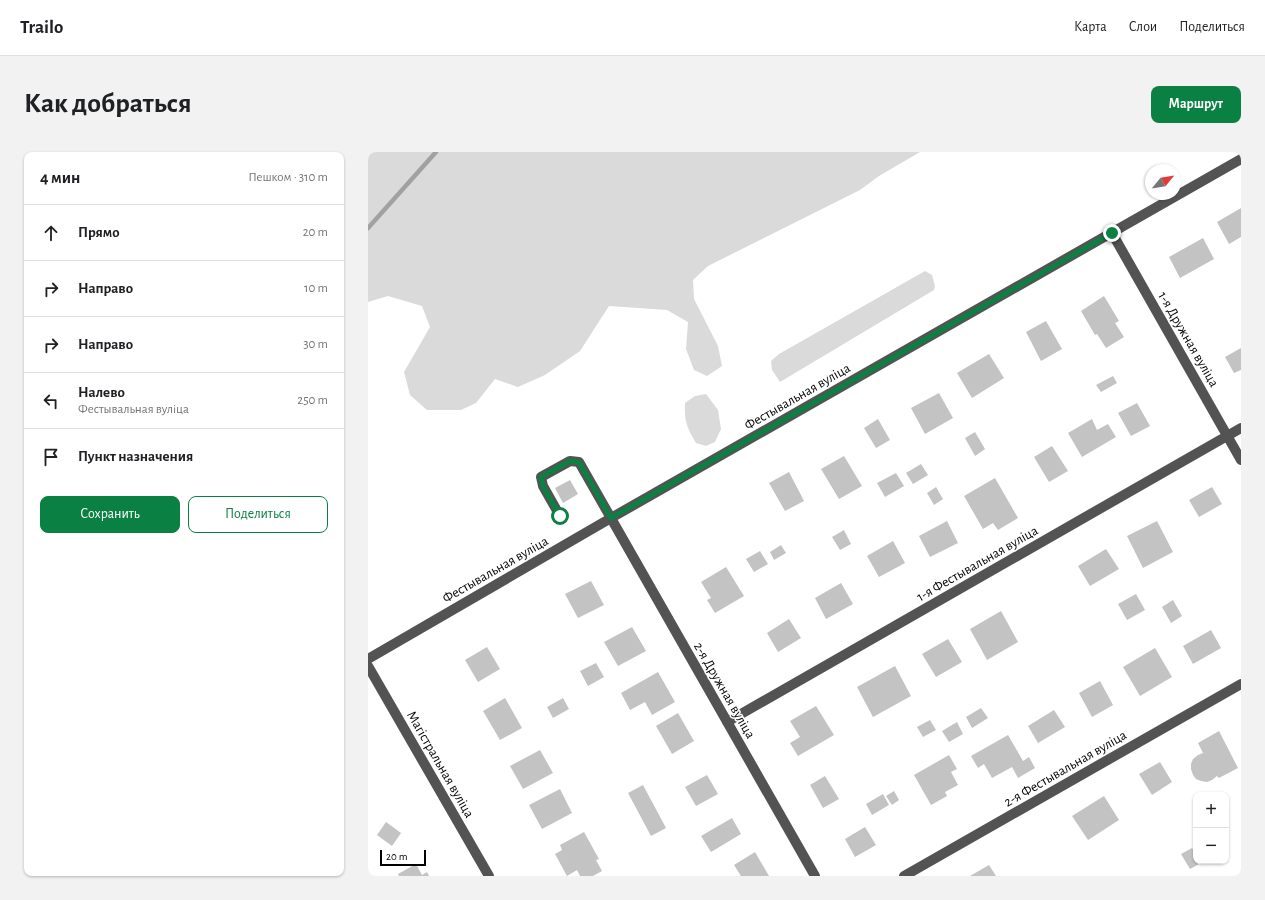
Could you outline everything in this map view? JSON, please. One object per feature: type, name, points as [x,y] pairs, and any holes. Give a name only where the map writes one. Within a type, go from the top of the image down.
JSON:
[{"type":"street","name":"Фестывальная вуліца","points":[[368,659],[611,518],[1241,159]]},
{"type":"street","name":"1-я Дружная вуліца","points":[[1112,233],[1241,460]]},
{"type":"street","name":"1-я Фестывальная вуліца","points":[[727,722],[1241,428]]},
{"type":"street","name":"2-я Дружная вуліца","points":[[560,516],[543,486],[541,477],[570,461],[579,462],[815,876]]},
{"type":"street","name":"Магістральная вуліца","points":[[368,666],[489,876]]},
{"type":"street","name":"2-я Фестывальная вуліца","points":[[904,876],[1241,684]]},
{"type":"shaded area","points":[[368,152],[920,152],[879,176],[860,190],[708,266],[693,280],[694,299],[718,346],[722,366],[707,376],[694,370],[686,349],[688,322],[667,310],[609,306],[580,351],[545,375],[518,387],[495,379],[476,403],[461,410],[427,410],[410,395],[404,372],[430,327],[422,306],[388,296],[368,302]]},
{"type":"shaded area","points":[[925,271],[932,275],[935,286],[934,290],[780,382],[772,370],[771,361],[779,354]]},
{"type":"shaded area","points":[[706,394],[718,410],[721,429],[715,442],[706,446],[696,443],[688,428],[685,415],[685,403],[695,396]]},
{"type":"building","points":[[1241,208],[1241,237],[1229,244],[1217,222]]},
{"type":"building","points":[[1203,238],[1214,259],[1180,278],[1169,257]]},
{"type":"building","points":[[1104,296],[1119,321],[1115,323],[1124,337],[1106,348],[1097,334],[1095,335],[1081,311]]},
{"type":"building","points":[[1046,321],[1062,349],[1041,361],[1026,332]]},
{"type":"building","points":[[1241,348],[1241,370],[1234,373],[1225,357]]},
{"type":"building","points":[[989,354],[1004,378],[972,398],[957,373]]},
{"type":"building","points":[[1113,376],[1117,383],[1101,392],[1096,385]]},
{"type":"building","points":[[939,393],[953,418],[925,434],[911,408]]},
{"type":"building","points":[[1137,403],[1150,426],[1131,436],[1118,413]]},
{"type":"building","points":[[878,419],[890,440],[876,448],[864,428]]},
{"type":"building","points":[[1092,419],[1097,430],[1108,424],[1116,437],[1082,457],[1068,433]]},
{"type":"building","points":[[975,432],[985,449],[975,456],[965,438]]},
{"type":"building","points":[[1052,446],[1068,471],[1049,482],[1034,457]]},
{"type":"building","points":[[844,456],[862,486],[839,499],[821,469]]},
{"type":"building","points":[[921,464],[928,475],[913,484],[906,473]]},
{"type":"building","points":[[789,472],[804,501],[785,511],[769,483]]},
{"type":"building","points":[[896,473],[904,486],[885,497],[877,483]]},
{"type":"building","points":[[995,478],[1018,518],[998,530],[993,523],[983,529],[964,496]]},
{"type":"building","points":[[570,480],[578,494],[563,503],[555,488]]},
{"type":"building","points":[[936,487],[943,499],[934,505],[927,493]]},
{"type":"building","points":[[1212,487],[1222,504],[1199,517],[1189,500]]},
{"type":"building","points":[[947,521],[958,543],[930,557],[919,536]]},
{"type":"building","points":[[1157,521],[1173,552],[1143,568],[1127,536]]},
{"type":"building","points":[[844,530],[851,544],[840,550],[832,537]]},
{"type":"building","points":[[893,541],[905,563],[879,577],[867,556]]},
{"type":"building","points":[[781,545],[786,553],[774,560],[770,552]]},
{"type":"building","points":[[1106,549],[1119,569],[1090,586],[1078,566]]},
{"type":"building","points":[[760,551],[768,564],[754,572],[746,559]]},
{"type":"building","points":[[726,567],[744,596],[715,613],[707,600],[711,598],[701,582]]},
{"type":"building","points":[[591,581],[604,605],[578,618],[565,594]]},
{"type":"building","points":[[841,583],[853,604],[826,619],[815,598]]},
{"type":"building","points":[[1136,594],[1145,610],[1127,620],[1118,604]]},
{"type":"building","points":[[1173,600],[1182,616],[1171,623],[1162,607]]},
{"type":"building","points":[[1001,611],[1018,642],[987,660],[970,629]]},
{"type":"building","points":[[789,619],[801,638],[778,652],[767,633]]},
{"type":"building","points":[[632,627],[646,651],[618,666],[604,642]]},
{"type":"building","points":[[1211,630],[1221,648],[1193,664],[1183,646]]},
{"type":"building","points":[[948,639],[962,662],[936,677],[922,654]]},
{"type":"building","points":[[487,647],[500,669],[478,682],[465,660]]},
{"type":"building","points":[[1155,648],[1172,677],[1140,696],[1123,667]]},
{"type":"building","points":[[596,663],[604,677],[588,686],[580,671]]},
{"type":"building","points":[[895,666],[911,696],[873,717],[857,687]]},
{"type":"building","points":[[658,672],[675,702],[652,715],[645,702],[630,710],[621,693]]},
{"type":"building","points":[[1100,681],[1113,705],[1092,717],[1079,693]]},
{"type":"building","points":[[505,698],[522,728],[500,740],[483,711]]},
{"type":"building","points":[[563,698],[569,709],[553,718],[547,707]]},
{"type":"building","points":[[816,706],[834,735],[798,756],[790,743],[800,737],[790,721]]},
{"type":"building","points":[[981,708],[988,718],[972,728],[966,717]]},
{"type":"building","points":[[1054,710],[1065,727],[1038,743],[1028,726]]},
{"type":"building","points":[[678,713],[694,741],[672,754],[656,726]]},
{"type":"building","points":[[930,720],[936,730],[923,737],[917,727]]},
{"type":"building","points":[[957,722],[963,734],[949,742],[942,731]]},
{"type":"building","points":[[1219,731],[1238,768],[1219,778],[1217,776],[1207,782],[1196,779],[1191,769],[1191,764],[1193,759],[1203,753],[1198,743]]},
{"type":"building","points":[[1008,735],[1023,761],[1029,757],[1035,768],[1018,778],[1012,767],[992,778],[984,764],[978,768],[971,756]]},
{"type":"building","points":[[540,750],[553,773],[523,789],[510,766]]},
{"type":"building","points":[[949,755],[957,769],[951,772],[958,785],[945,792],[947,796],[931,805],[914,775]]},
{"type":"building","points":[[1160,762],[1172,782],[1152,795],[1139,774]]},
{"type":"building","points":[[707,775],[718,794],[696,806],[685,787]]},
{"type":"building","points":[[825,776],[839,799],[823,808],[810,785]]},
{"type":"building","points":[[643,785],[666,828],[651,836],[628,793]]},
{"type":"building","points":[[560,789],[572,813],[542,829],[529,805]]},
{"type":"building","points":[[894,791],[899,800],[892,805],[886,796]]},
{"type":"building","points":[[883,794],[889,805],[872,815],[866,804]]},
{"type":"building","points":[[1104,796],[1119,820],[1088,840],[1072,816]]},
{"type":"building","points":[[732,818],[741,834],[711,852],[701,836]]},
{"type":"building","points":[[386,822],[401,833],[392,846],[377,835]]},
{"type":"building","points":[[865,827],[876,845],[855,857],[845,839]]},
{"type":"building","points":[[584,832],[599,859],[596,860],[602,871],[593,876],[580,876],[577,870],[567,876],[555,854],[562,850],[560,845]]},
{"type":"building","points":[[1192,848],[1193,864],[1199,864],[1190,869],[1181,854]]},
{"type":"building","points":[[755,852],[769,876],[741,876],[734,865]]},
{"type":"building","points":[[416,864],[422,875],[427,872],[429,876],[399,876],[398,874]]},
{"type":"building","points":[[989,865],[996,876],[970,876]]},
{"type":"waterway","points":[[368,228],[436,152]]},
{"type":"route","points":[[560,516],[543,486],[541,477],[570,461],[579,462],[611,518],[1112,233]]}]
